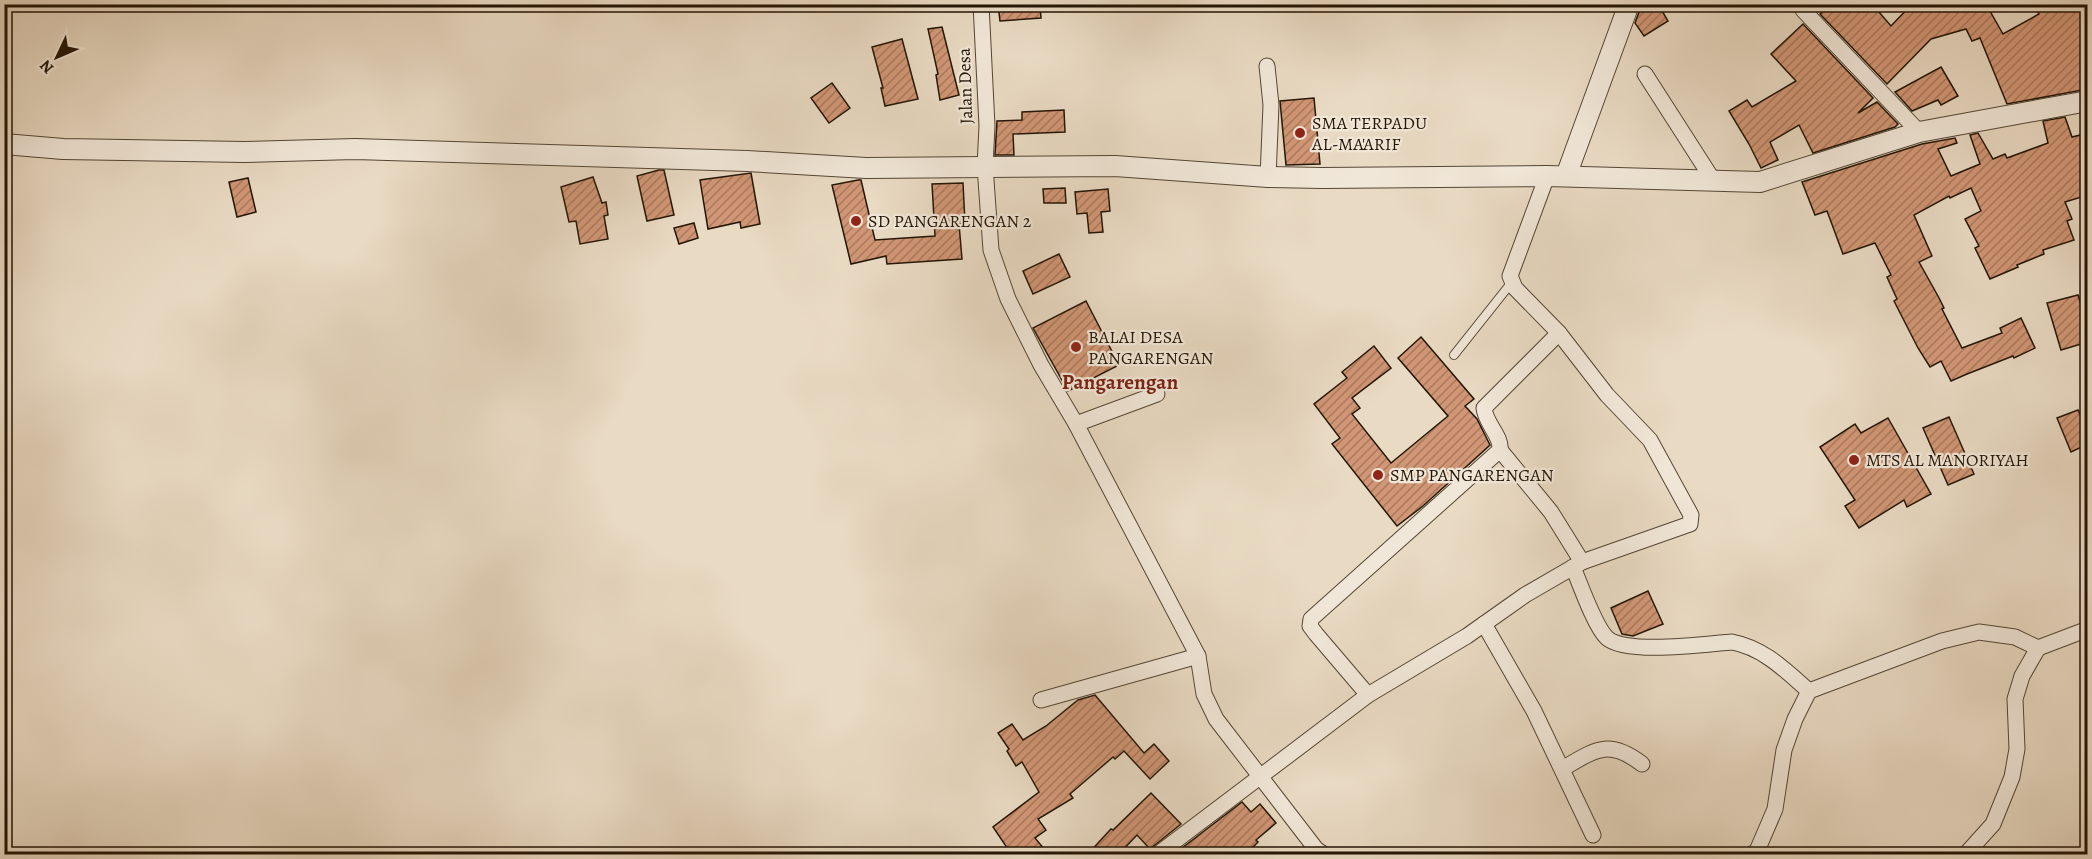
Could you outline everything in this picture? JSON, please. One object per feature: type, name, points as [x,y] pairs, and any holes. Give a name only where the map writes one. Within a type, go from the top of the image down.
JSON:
[{"type":"street","name":"Jalan Desa","points":[[981,4],[987,126],[985,166],[991,250],[1008,299],[1041,365],[1076,424],[1198,656],[1204,693],[1216,719],[1323,855]]},
{"type":"street","points":[[1158,855],[1368,695],[1467,636],[1525,595],[1577,564],[1688,526],[1691,522],[1691,515],[1650,440],[1607,394],[1560,333],[1515,288],[1510,276],[1556,176],[1629,4]]},
{"type":"street","points":[[1803,10],[1919,132]]},
{"type":"street","points":[[1267,66],[1271,116],[1268,177]]},
{"type":"street","points":[[1645,74],[1713,180]]},
{"type":"street","points":[[4,144],[63,149],[244,152],[355,149],[747,161],[866,168],[1115,166],[1268,177],[1556,176],[1760,183],[1919,132],[2088,101]]},
{"type":"street","points":[[1560,333],[1484,408],[1485,415],[1500,444],[1500,450],[1551,512],[1577,564],[1593,616],[1607,638],[1620,645],[1637,648],[1732,642],[1747,645],[1768,656],[1809,691]]},
{"type":"street","points":[[1076,424],[1157,393]]},
{"type":"street","points":[[1368,695],[1310,626],[1311,619],[1500,450]]},
{"type":"street","points":[[1484,624],[1534,711],[1593,835]]},
{"type":"street","points":[[1966,855],[1993,824],[2012,777],[2017,749],[2015,699],[2022,676],[2038,648],[2088,629]]},
{"type":"street","points":[[1756,853],[1775,809],[1784,750],[1809,691],[1942,641],[1978,632],[2015,637],[2038,648]]},
{"type":"street","points":[[1041,700],[1198,656]]},
{"type":"street","points":[[1562,769],[1600,749],[1607,748],[1628,753],[1642,764]]},
{"type":"lane","points":[[1454,355],[1512,282]]},
{"type":"building","points":[[998,4],[1040,4],[1041,18],[1000,21]]},
{"type":"building","points":[[1642,4],[1658,4],[1668,21],[1644,36],[1635,23]]},
{"type":"building","points":[[1831,4],[1872,4],[1891,26],[1912,4],[1986,4],[2003,34],[2039,14],[2037,11],[2050,4],[2088,4],[2088,89],[2007,104],[1980,38],[1972,41],[1966,29],[1931,39],[1887,84],[1820,14]]},
{"type":"building","points":[[1803,24],[1873,98],[1858,113],[1877,102],[1898,124],[1895,127],[1813,153],[1799,125],[1770,142],[1778,160],[1761,168],[1729,111],[1747,100],[1752,107],[1796,81],[1771,54]]},
{"type":"building","points":[[942,27],[959,95],[940,100],[936,75],[938,74],[928,29]]},
{"type":"building","points":[[902,39],[918,99],[885,106],[881,88],[883,88],[872,47]]},
{"type":"building","points":[[1941,67],[1958,96],[1941,105],[1938,100],[1912,111],[1895,92]]},
{"type":"building","points":[[832,83],[850,108],[829,123],[811,98]]},
{"type":"building","name":"SMA TERPADU AL-MA'ARIF","points":[[1314,98],[1320,164],[1286,165],[1280,101]]},
{"type":"building","points":[[1064,110],[1065,132],[1013,134],[1014,155],[995,155],[997,121],[1022,120],[1022,112]]},
{"type":"building","points":[[2065,117],[2072,137],[2088,133],[2088,195],[2065,202],[2072,219],[2067,221],[2074,240],[2043,250],[2044,254],[1990,279],[1975,248],[1979,246],[1965,219],[1981,211],[1971,188],[1950,198],[1949,196],[1914,215],[1932,256],[1919,262],[1962,348],[2002,333],[2000,328],[2021,318],[2035,348],[1951,381],[1941,361],[1930,367],[1918,348],[1894,301],[1897,299],[1887,277],[1891,275],[1875,243],[1843,254],[1827,211],[1815,215],[1802,182],[1922,144],[1955,138],[1957,143],[1938,149],[1951,176],[1980,164],[1970,135],[1978,133],[1993,159],[2005,154],[2007,158],[2048,143],[2043,121]]},
{"type":"building","points":[[664,170],[674,215],[647,221],[637,176]]},
{"type":"building","points":[[751,173],[760,224],[741,228],[740,222],[708,229],[700,180]]},
{"type":"building","points":[[593,177],[602,203],[606,202],[608,215],[604,216],[608,239],[580,244],[576,221],[569,222],[561,187]]},
{"type":"building","points":[[248,178],[256,212],[237,217],[229,182]]},
{"type":"building","points":[[861,180],[875,240],[935,236],[932,184],[963,183],[965,223],[959,224],[962,259],[887,264],[886,256],[851,264],[832,185]]},
{"type":"building","points":[[1065,188],[1066,203],[1044,203],[1043,189]]},
{"type":"building","points":[[1108,189],[1110,211],[1101,212],[1103,232],[1089,233],[1087,213],[1077,214],[1075,192]]},
{"type":"building","points":[[694,223],[698,238],[679,244],[674,228]]},
{"type":"building","points":[[1059,254],[1070,277],[1033,294],[1023,271]]},
{"type":"building","points":[[2078,295],[2088,328],[2088,342],[2061,350],[2047,303]]},
{"type":"building","name":"BALAI DESA PANGARENGAN","points":[[1086,301],[1119,365],[1068,391],[1033,328]]},
{"type":"building","points":[[1421,337],[1474,399],[1465,406],[1477,419],[1490,445],[1423,506],[1397,526],[1332,444],[1340,438],[1314,404],[1347,378],[1342,372],[1374,346],[1391,368],[1352,398],[1360,408],[1352,414],[1391,463],[1448,416],[1398,358]]},
{"type":"building","points":[[2078,410],[2083,421],[2088,419],[2088,444],[2071,452],[2057,418]]},
{"type":"building","points":[[1949,417],[1974,474],[1948,485],[1923,428]]},
{"type":"building","points":[[1888,418],[1931,494],[1907,507],[1904,500],[1859,528],[1845,506],[1855,500],[1820,447],[1855,424],[1861,433]]},
{"type":"building","points":[[1648,591],[1663,624],[1633,636],[1622,634],[1611,608]]},
{"type":"building","points":[[1095,695],[1144,753],[1154,744],[1169,761],[1150,779],[1124,751],[1115,759],[1113,757],[1070,794],[1073,798],[1038,819],[1046,830],[1035,838],[1049,855],[1012,855],[993,827],[1039,792],[1022,762],[1016,766],[1007,751],[1009,749],[998,733],[1012,724],[1023,740],[1046,726],[1078,700]]},
{"type":"building","points":[[1151,793],[1181,824],[1150,849],[1137,835],[1118,855],[1087,855],[1111,829],[1113,830]]},
{"type":"building","points":[[1242,802],[1251,812],[1260,804],[1276,823],[1256,840],[1258,842],[1245,855],[1173,855]]},
{"type":"place","name":"SMA TERPADU AL-MA'ARIF","points":[[1300,133]]},
{"type":"place","name":"SD PANGARENGAN 2","points":[[856,221]]},
{"type":"place","name":"BALAI DESA PANGARENGAN","points":[[1076,347]]},
{"type":"place","name":"MTS AL MANORIYAH","points":[[1854,460]]},
{"type":"place","name":"SMP PANGARENGAN","points":[[1378,475]]},
{"type":"district","name":"Pangarengan","points":[[1120,382]]}]
